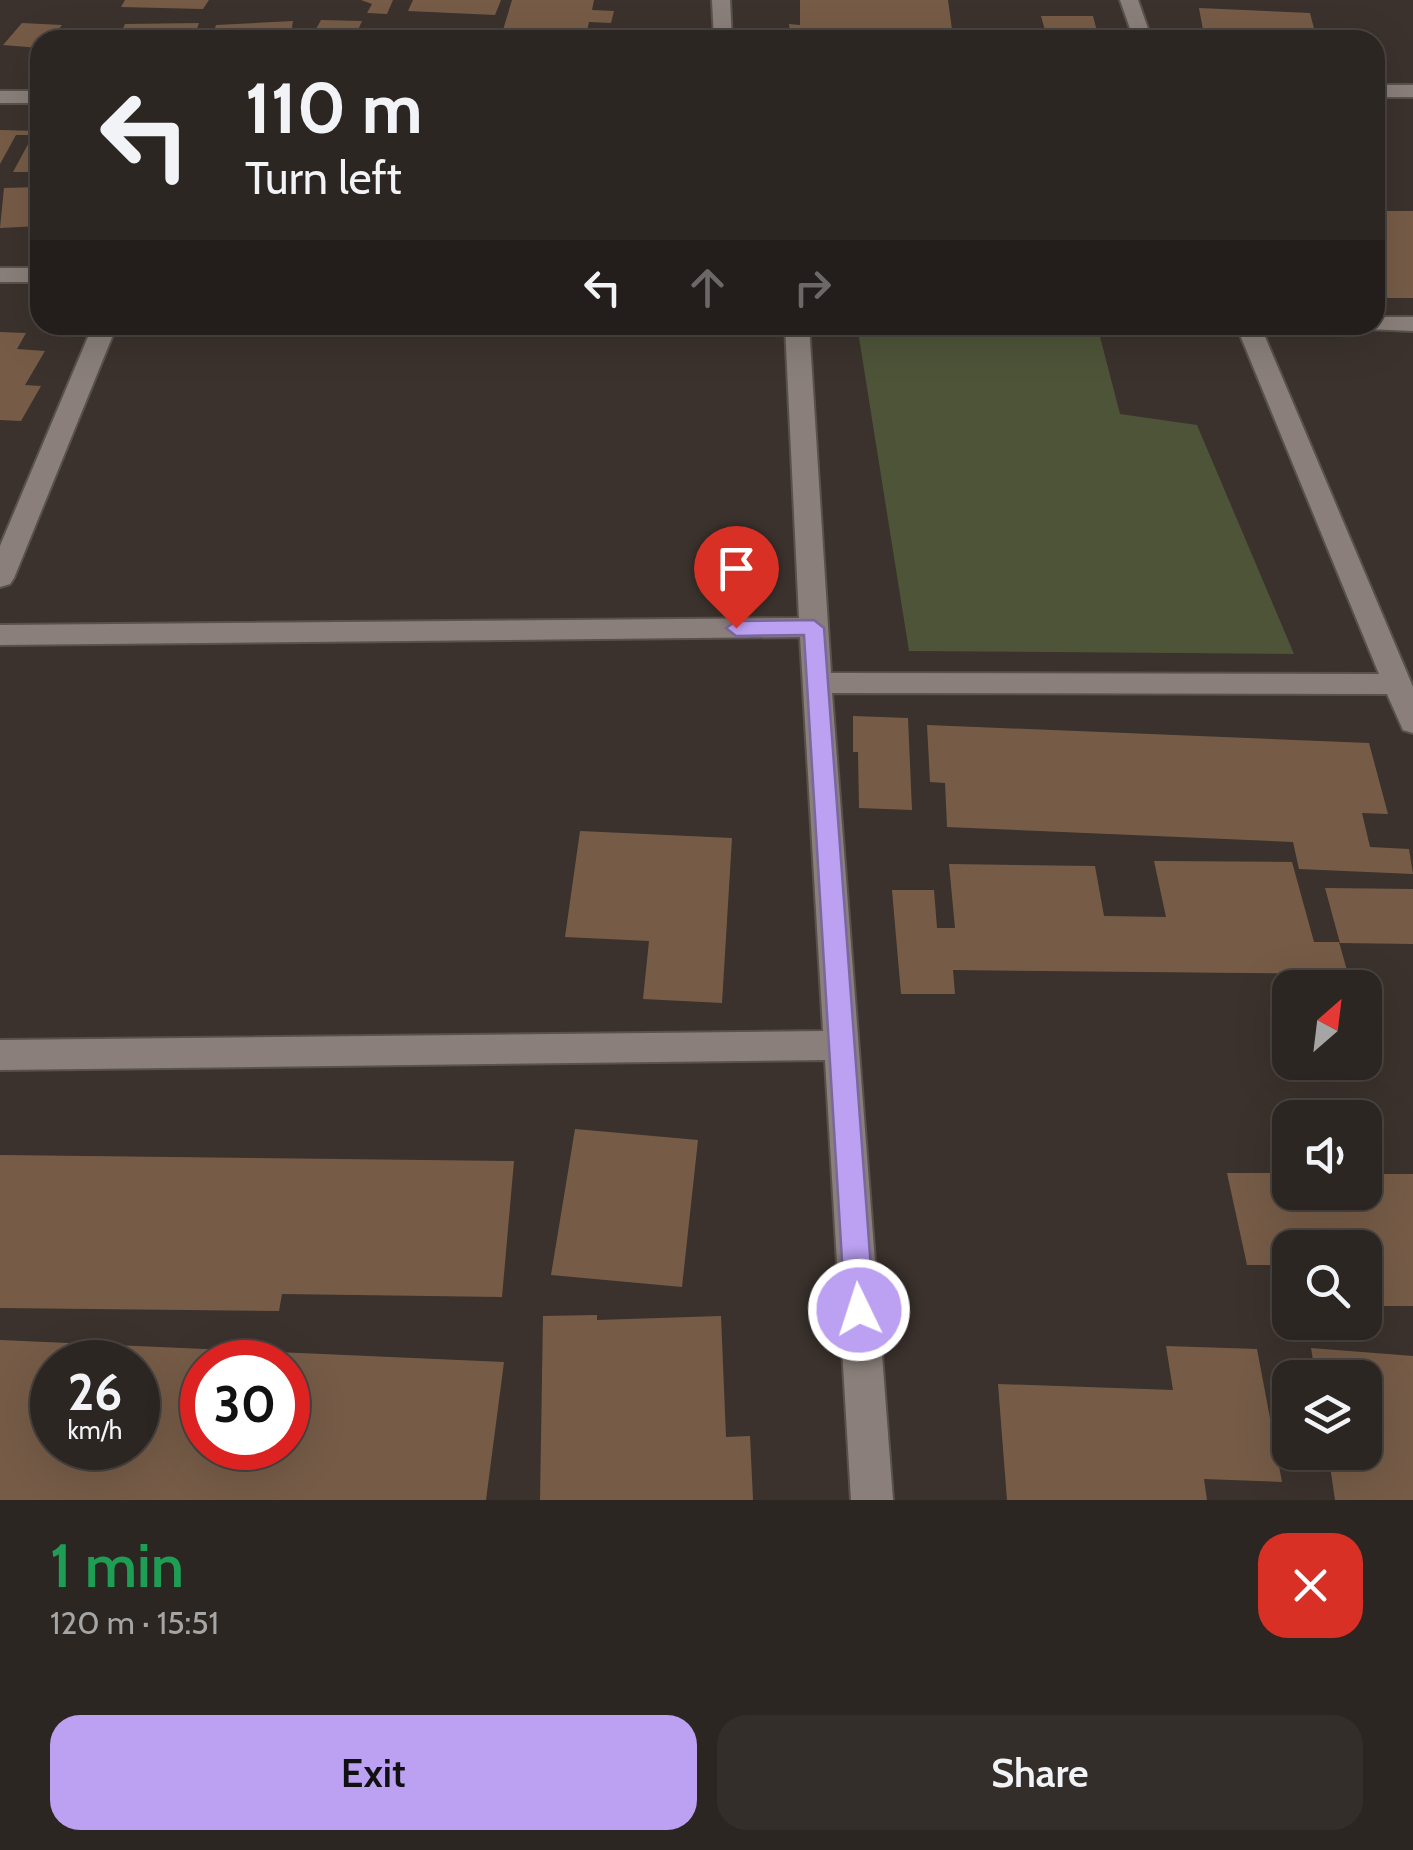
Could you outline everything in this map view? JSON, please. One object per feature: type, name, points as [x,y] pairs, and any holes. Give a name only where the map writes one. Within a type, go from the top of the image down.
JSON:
[{"type":"street","points":[[721,0],[722,30]]},
{"type":"street","points":[[1129,0],[1140,30]]},
{"type":"street","points":[[1385,92],[1413,91]]},
{"type":"street","points":[[0,98],[30,97]]},
{"type":"street","points":[[0,275],[30,275]]},
{"type":"street","points":[[1385,324],[1413,324]]},
{"type":"street","points":[[0,578],[101,335]]},
{"type":"street","points":[[798,335],[816,684],[872,1500]]},
{"type":"street","points":[[1255,335],[1413,722]]},
{"type":"street","points":[[0,635],[814,628]]},
{"type":"street","points":[[816,684],[1398,684]]},
{"type":"street","points":[[0,1055],[842,1045]]},
{"type":"green space","points":[[859,335],[1100,335],[1120,414],[1197,425],[1294,654],[909,651]]},
{"type":"building","points":[[125,0],[209,0],[203,9],[121,7]]},
{"type":"building","points":[[361,0],[393,0],[387,14],[367,13],[372,4]]},
{"type":"building","points":[[413,0],[501,0],[495,15],[408,11]]},
{"type":"building","points":[[512,0],[594,0],[592,10],[614,11],[611,23],[589,22],[587,30],[503,30]]},
{"type":"building","points":[[800,0],[948,0],[952,30],[790,30],[789,24],[800,25]]},
{"type":"building","points":[[1199,8],[1310,13],[1314,30],[1215,30],[1203,30]]},
{"type":"building","points":[[1041,16],[1093,16],[1097,30],[1045,30]]},
{"type":"building","points":[[321,20],[362,21],[358,30],[316,30]]},
{"type":"building","points":[[293,21],[292,30],[214,30],[216,25]]},
{"type":"building","points":[[22,23],[62,25],[58,30],[30,30],[30,47],[3,45]]},
{"type":"building","points":[[199,23],[197,30],[122,30],[125,24]]},
{"type":"building","points":[[0,130],[30,131],[30,135],[16,135],[0,164]]},
{"type":"building","points":[[30,141],[30,172],[13,172]]},
{"type":"building","points":[[30,187],[30,226],[0,228],[4,188]]},
{"type":"building","points":[[1385,211],[1413,211],[1413,298],[1385,298]]},
{"type":"building","points":[[0,332],[26,333],[17,349],[45,351],[25,385],[41,386],[21,421],[0,420]]},
{"type":"building","points":[[853,716],[908,718],[912,810],[859,808]]},
{"type":"building","points":[[927,725],[1369,743],[1388,814],[1362,813],[1370,847],[1409,849],[1413,874],[1299,869],[1293,842],[947,827],[945,783],[930,782]]},
{"type":"building","points":[[580,831],[732,838],[722,1003],[643,999],[649,941],[565,937]]},
{"type":"building","points":[[1154,861],[1292,862],[1314,942],[1339,942],[1347,970],[1272,970],[1272,973],[953,970],[955,994],[901,994],[892,890],[934,890],[937,928],[955,928],[949,864],[1095,866],[1104,916],[1166,917]]},
{"type":"building","points":[[1325,888],[1413,889],[1413,944],[1340,943]]},
{"type":"building","points":[[575,1129],[698,1140],[682,1287],[551,1275]]},
{"type":"building","points":[[0,1155],[514,1161],[502,1297],[282,1294],[279,1311],[0,1308]]},
{"type":"building","points":[[1227,1173],[1272,1173],[1272,1210],[1382,1210],[1382,1174],[1413,1174],[1413,1306],[1382,1306],[1382,1230],[1272,1230],[1272,1265],[1247,1265]]},
{"type":"building","points":[[597,1315],[597,1320],[721,1316],[726,1437],[750,1436],[753,1500],[540,1500],[543,1316]]},
{"type":"building","points":[[0,1340],[30,1341],[30,1470],[160,1470],[160,1347],[180,1348],[180,1470],[310,1470],[310,1354],[504,1362],[486,1500],[0,1500]]},
{"type":"building","points":[[1166,1346],[1257,1349],[1272,1429],[1272,1470],[1280,1470],[1282,1482],[1204,1479],[1207,1500],[1007,1500],[998,1384],[1173,1390]]},
{"type":"building","points":[[1311,1348],[1413,1356],[1413,1500],[1335,1500],[1331,1470],[1382,1470],[1382,1360],[1313,1360]]},
{"type":"route","points":[[736,628],[814,628],[859,1310]]}]
